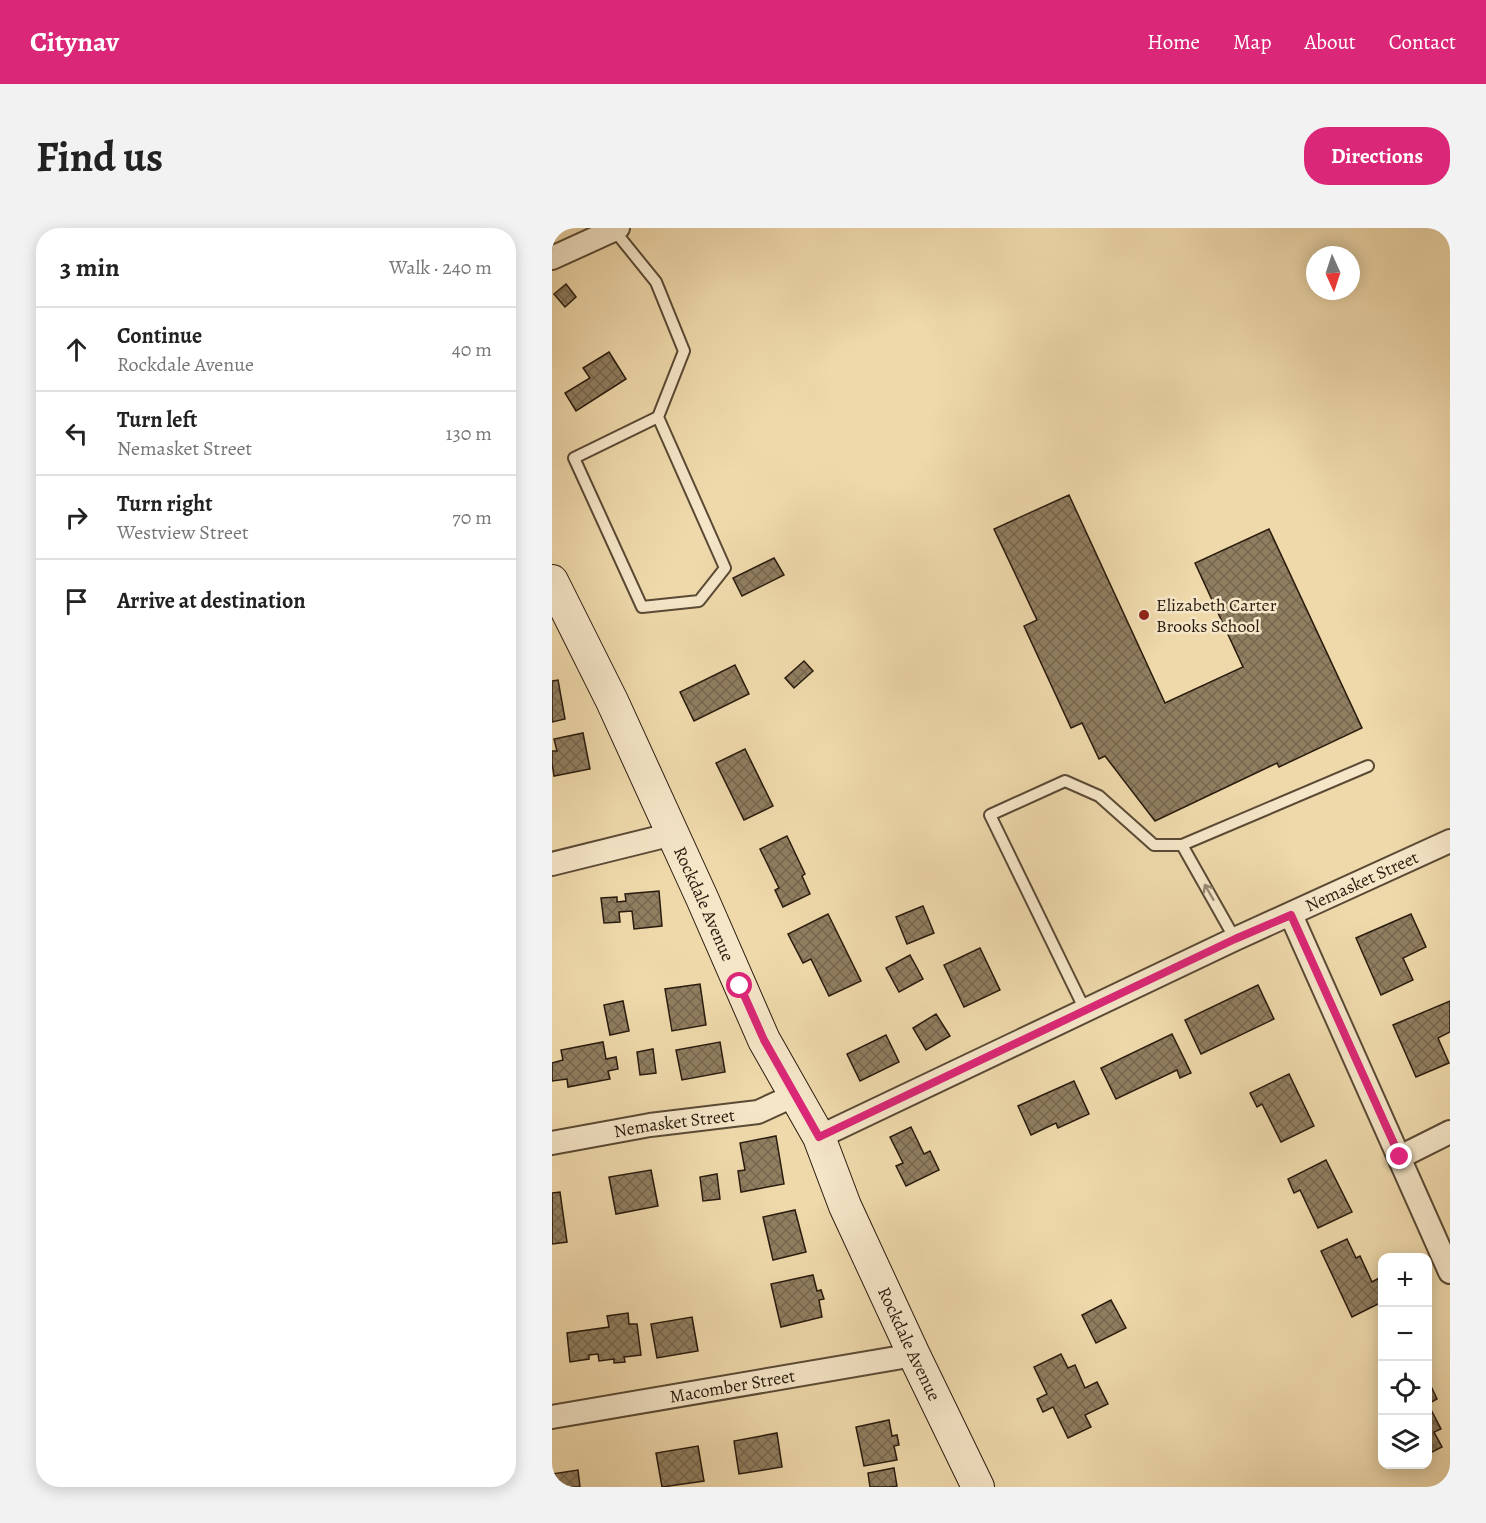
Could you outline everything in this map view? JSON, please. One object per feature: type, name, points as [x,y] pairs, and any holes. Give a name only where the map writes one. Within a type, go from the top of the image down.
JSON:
[{"type":"main road","name":"Rockdale Avenue","points":[[552,583],[612,701],[764,1040],[819,1137],[845,1206],[978,1487]]},
{"type":"street","points":[[552,258],[616,229]]},
{"type":"street","points":[[552,864],[673,834]]},
{"type":"street","name":"Nemasket Street","points":[[819,1137],[1235,939],[1450,842]]},
{"type":"street","points":[[1291,915],[1450,1272]]},
{"type":"street","name":"Nemasket Street","points":[[552,1143],[650,1125],[758,1112],[795,1095]]},
{"type":"street","points":[[1400,1157],[1450,1132]]},
{"type":"street","name":"Macomber Street","points":[[552,1417],[914,1354]]},
{"type":"lane","points":[[616,229],[656,282],[684,351],[658,417],[574,458],[642,607],[699,601],[725,568],[658,417]]},
{"type":"lane","points":[[1085,1010],[990,815],[1065,781],[1099,796],[1154,845],[1182,845],[1368,766]]},
{"type":"lane","points":[[1182,845],[1235,939]]},
{"type":"building","points":[[566,284],[576,297],[565,307],[554,294]]},
{"type":"building","points":[[609,352],[626,379],[576,411],[565,393],[590,378],[583,368]]},
{"type":"building","points":[[1069,495],[1165,703],[1243,667],[1195,563],[1269,529],[1362,728],[1279,767],[1277,763],[1155,821],[1105,756],[1099,759],[1082,723],[1071,728],[1024,626],[1037,620],[994,529]]},
{"type":"building","points":[[774,558],[784,575],[742,596],[733,578]]},
{"type":"building","points":[[804,661],[813,671],[794,688],[785,678]]},
{"type":"building","points":[[735,665],[749,694],[694,721],[680,692]]},
{"type":"building","points":[[558,680],[565,719],[552,722],[552,681]]},
{"type":"building","points":[[583,733],[590,769],[554,776],[552,751],[557,751],[554,739]]},
{"type":"building","points":[[745,749],[773,806],[744,820],[716,763]]},
{"type":"building","points":[[787,836],[805,874],[802,876],[810,894],[783,907],[775,890],[779,888],[760,849]]},
{"type":"building","points":[[659,891],[662,926],[634,929],[632,911],[619,912],[620,922],[604,923],[601,898],[617,897],[617,902],[626,901],[625,894]]},
{"type":"building","points":[[923,906],[934,933],[907,944],[896,917]]},
{"type":"building","points":[[828,914],[861,981],[829,996],[811,959],[803,963],[788,934]]},
{"type":"building","points":[[1411,914],[1426,947],[1403,958],[1413,980],[1381,995],[1356,938]]},
{"type":"building","points":[[980,948],[1000,990],[964,1007],[944,965]]},
{"type":"building","points":[[910,955],[923,979],[899,992],[886,968]]},
{"type":"building","points":[[700,984],[706,1025],[672,1031],[665,989]]},
{"type":"building","points":[[1258,985],[1274,1019],[1201,1054],[1185,1020]]},
{"type":"building","points":[[623,1001],[629,1031],[610,1035],[604,1005]]},
{"type":"building","points":[[1450,1001],[1450,1032],[1438,1038],[1449,1063],[1416,1077],[1393,1025]]},
{"type":"building","points":[[936,1014],[950,1036],[926,1050],[913,1028]]},
{"type":"building","points":[[1172,1034],[1191,1073],[1180,1078],[1177,1070],[1116,1099],[1101,1068]]},
{"type":"building","points":[[886,1035],[899,1062],[860,1081],[847,1054]]},
{"type":"building","points":[[603,1042],[606,1059],[616,1057],[618,1069],[608,1071],[610,1079],[568,1087],[567,1079],[552,1081],[552,1063],[563,1060],[561,1050]]},
{"type":"building","points":[[720,1042],[725,1072],[682,1080],[676,1050]]},
{"type":"building","points":[[653,1049],[656,1073],[640,1075],[637,1052]]},
{"type":"building","points":[[1289,1074],[1314,1126],[1281,1142],[1262,1104],[1257,1107],[1250,1093]]},
{"type":"building","points":[[1074,1081],[1089,1114],[1058,1128],[1056,1123],[1031,1135],[1018,1106]]},
{"type":"building","points":[[911,1127],[924,1154],[930,1151],[939,1170],[906,1186],[896,1166],[903,1163],[890,1137]]},
{"type":"building","points":[[776,1136],[784,1184],[741,1192],[738,1171],[745,1170],[740,1143]]},
{"type":"building","points":[[1326,1160],[1352,1212],[1318,1228],[1300,1190],[1294,1193],[1288,1179]]},
{"type":"building","points":[[651,1170],[658,1206],[616,1214],[609,1177]]},
{"type":"building","points":[[717,1174],[720,1199],[703,1201],[700,1177]]},
{"type":"building","points":[[560,1192],[567,1242],[552,1244],[552,1193]]},
{"type":"building","points":[[795,1210],[806,1252],[773,1260],[763,1217]]},
{"type":"building","points":[[1347,1239],[1356,1258],[1360,1256],[1372,1282],[1378,1279],[1378,1304],[1352,1317],[1321,1251]]},
{"type":"building","points":[[813,1275],[817,1291],[821,1290],[824,1299],[819,1300],[822,1317],[781,1327],[771,1284]]},
{"type":"building","points":[[1111,1300],[1126,1328],[1096,1343],[1082,1315]]},
{"type":"building","points":[[628,1313],[629,1324],[637,1324],[641,1355],[624,1357],[625,1362],[614,1363],[614,1359],[599,1361],[598,1354],[589,1355],[589,1359],[570,1362],[567,1333],[609,1327],[607,1316]]},
{"type":"building","points":[[692,1317],[698,1351],[657,1358],[651,1324]]},
{"type":"building","points":[[1061,1354],[1068,1368],[1075,1365],[1085,1388],[1097,1382],[1108,1404],[1085,1415],[1091,1427],[1068,1438],[1053,1407],[1043,1412],[1037,1399],[1047,1394],[1034,1367]]},
{"type":"building","points":[[1432,1388],[1437,1399],[1432,1402]]},
{"type":"building","points":[[1432,1412],[1441,1429],[1434,1432],[1442,1447],[1432,1452]]},
{"type":"building","points":[[889,1420],[892,1436],[897,1435],[899,1445],[894,1446],[897,1460],[864,1466],[856,1427]]},
{"type":"building","points":[[777,1433],[782,1467],[739,1474],[734,1441]]},
{"type":"building","points":[[698,1446],[704,1481],[662,1487],[656,1453]]},
{"type":"building","points":[[894,1468],[897,1486],[870,1487],[868,1473]]},
{"type":"building","points":[[578,1470],[580,1487],[552,1487],[552,1474]]},
{"type":"place","name":"Elizabeth Carter Brooks School","points":[[1144,615]]},
{"type":"route","points":[[740,986],[764,1040],[819,1137],[1235,939],[1291,915],[1400,1157]]}]
